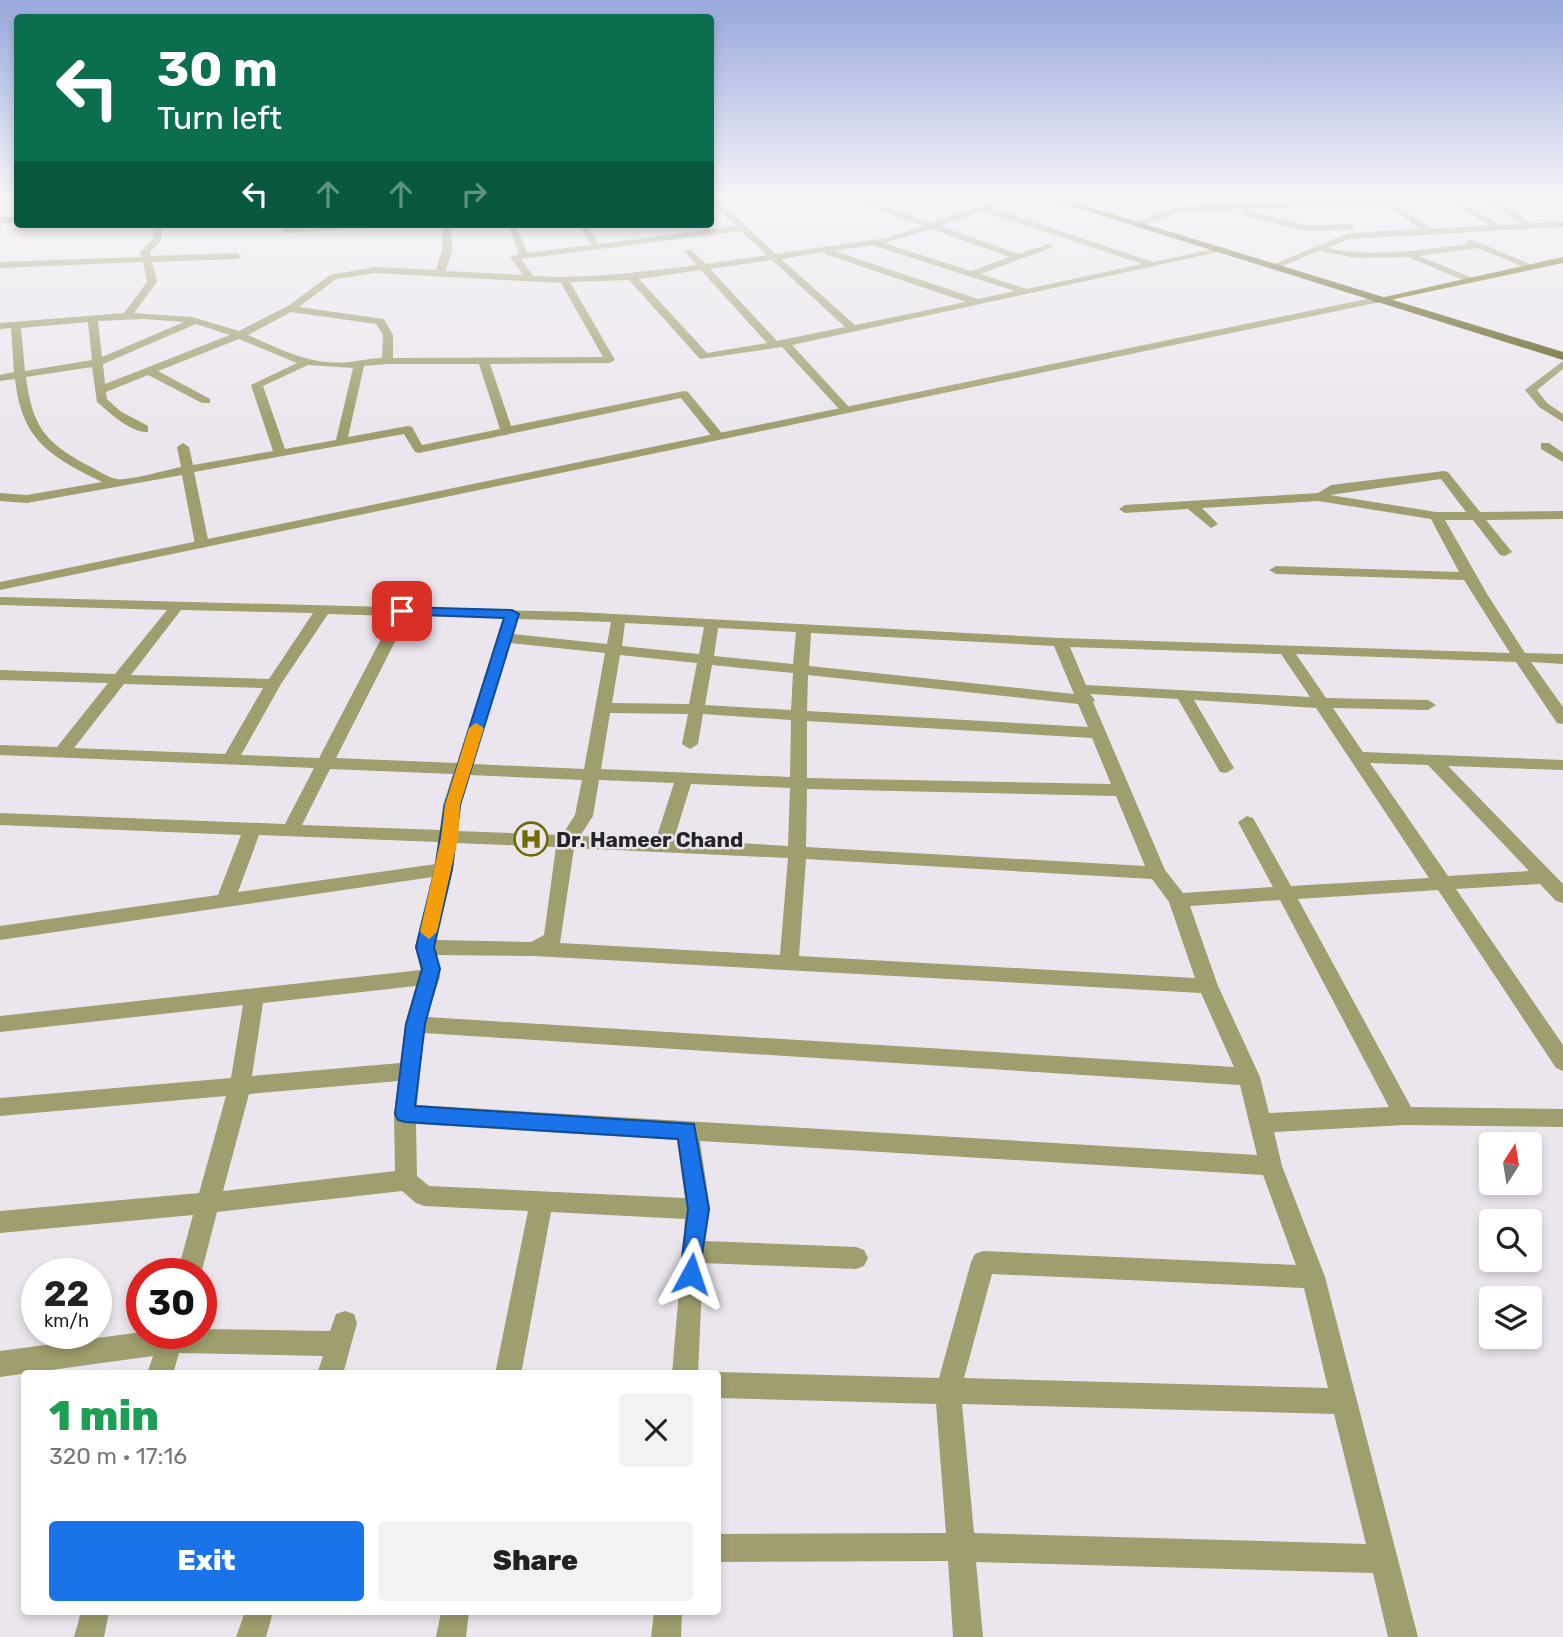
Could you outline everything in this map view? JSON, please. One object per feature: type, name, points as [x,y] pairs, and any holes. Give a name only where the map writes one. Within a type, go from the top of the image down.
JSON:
[{"type":"highway","points":[[1297,274],[1563,356]]},
{"type":"main road","points":[[1376,300],[1497,274]]},
{"type":"street","points":[[127,316],[152,282],[150,274]]},
{"type":"street","points":[[100,390],[237,336],[289,309],[333,277],[342,274]]},
{"type":"street","points":[[449,274],[564,280],[651,274]]},
{"type":"street","points":[[527,274],[530,278]]},
{"type":"street","points":[[711,274],[844,408]]},
{"type":"street","points":[[793,274],[851,327]]},
{"type":"street","points":[[894,274],[977,302]]},
{"type":"street","points":[[972,274],[1024,291]]},
{"type":"street","points":[[632,277],[704,357],[780,344],[1107,274]]},
{"type":"street","points":[[1457,274],[1470,280]]},
{"type":"street","points":[[0,326],[127,316],[195,321],[304,364],[359,366],[387,361],[610,360],[564,280]]},
{"type":"street","points":[[0,586],[844,408],[1376,300]]},
{"type":"street","points":[[289,309],[380,321],[388,335],[387,361]]},
{"type":"street","points":[[93,319],[101,400],[116,413],[144,429]]},
{"type":"street","points":[[0,378],[96,363],[195,321]]},
{"type":"street","points":[[16,325],[20,375],[32,428],[56,452],[115,484]]},
{"type":"street","points":[[484,361],[507,430]]},
{"type":"street","points":[[280,453],[257,385],[304,364]]},
{"type":"street","points":[[1563,364],[1531,390],[1543,405],[1563,419]]},
{"type":"street","points":[[341,442],[359,366]]},
{"type":"street","points":[[149,371],[206,401]]},
{"type":"street","points":[[0,498],[27,499],[408,430],[419,449],[684,394],[717,435]]},
{"type":"street","points":[[1563,444],[1545,446],[1563,458]]},
{"type":"street","points":[[183,447],[202,544]]},
{"type":"street","points":[[1318,497],[1331,489],[1444,475],[1505,552]]},
{"type":"street","points":[[1125,509],[1318,497],[1436,516],[1563,515]]},
{"type":"street","points":[[1190,504],[1211,524]]},
{"type":"street","points":[[1436,516],[1519,657],[1563,719]]},
{"type":"street","points":[[1276,570],[1469,576]]},
{"type":"street","points":[[0,601],[512,614],[1060,642],[1563,659]]},
{"type":"street","points":[[62,752],[177,606]]},
{"type":"street","points":[[230,759],[274,684],[323,610]]},
{"type":"street","points":[[290,831],[402,611]]},
{"type":"street","points":[[512,614],[452,805],[450,838],[425,947],[431,969],[415,1024],[405,1114],[406,1180],[424,1196],[698,1209]]},
{"type":"street","points":[[534,949],[553,939],[566,842],[584,816],[619,618]]},
{"type":"street","points":[[690,744],[712,623]]},
{"type":"street","points":[[789,963],[797,853],[801,715],[799,671],[804,628]]},
{"type":"street","points":[[505,638],[799,671],[1084,694],[1183,695],[1321,703],[1428,705]]},
{"type":"street","points":[[1060,642],[1157,873],[1178,900],[1208,986],[1249,1077],[1271,1167],[1313,1277],[1403,1637]]},
{"type":"street","points":[[1285,649],[1563,1062]]},
{"type":"street","points":[[0,675],[274,684]]},
{"type":"street","points":[[1183,695],[1226,768]]},
{"type":"street","points":[[603,708],[696,709],[1099,733]]},
{"type":"street","points":[[0,750],[592,772],[799,783],[1124,790]]},
{"type":"street","points":[[1357,757],[1563,765]]},
{"type":"street","points":[[1433,760],[1563,897]]},
{"type":"street","points":[[663,845],[685,777]]},
{"type":"street","points":[[0,819],[663,845],[1157,873]]},
{"type":"street","points":[[1247,822],[1405,1116]]},
{"type":"street","points":[[225,901],[252,830]]},
{"type":"street","points":[[0,933],[444,869]]},
{"type":"street","points":[[1178,900],[1543,877]]},
{"type":"street","points":[[425,947],[534,949],[1208,986]]},
{"type":"street","points":[[0,1024],[430,977]]},
{"type":"street","points":[[194,1258],[240,1086],[254,997]]},
{"type":"street","points":[[415,1024],[1249,1077]]},
{"type":"street","points":[[0,1107],[410,1071]]},
{"type":"street","points":[[405,1114],[1271,1167]]},
{"type":"street","points":[[1261,1123],[1405,1116],[1563,1118]]},
{"type":"street","points":[[685,1370],[692,1252],[698,1209],[687,1130]]},
{"type":"street","points":[[0,1222],[209,1203],[406,1180]]},
{"type":"street","points":[[509,1370],[541,1201]]},
{"type":"street","points":[[692,1252],[856,1258]]},
{"type":"street","points":[[968,1637],[948,1390],[984,1262],[1313,1277]]},
{"type":"street","points":[[217,1336],[342,1334],[331,1370]]},
{"type":"street","points":[[0,1364],[126,1344]]},
{"type":"street","points":[[161,1370],[167,1349]]},
{"type":"street","points":[[721,1385],[1343,1401]]},
{"type":"street","points":[[721,1548],[961,1547],[1384,1559]]},
{"type":"street","points":[[89,1637],[94,1615]]},
{"type":"street","points":[[251,1637],[258,1615]]},
{"type":"street","points":[[451,1637],[455,1615]]},
{"type":"street","points":[[666,1637],[668,1615]]},
{"type":"slow traffic","points":[[429,932],[450,838],[452,805],[476,728]]},
{"type":"place","name":"Dr. Hameer Chand","points":[[531,839]]},
{"type":"route","points":[[402,611],[512,614],[452,805],[450,838],[425,947],[431,969],[415,1024],[405,1114],[687,1130],[698,1209],[691,1274]]}]
